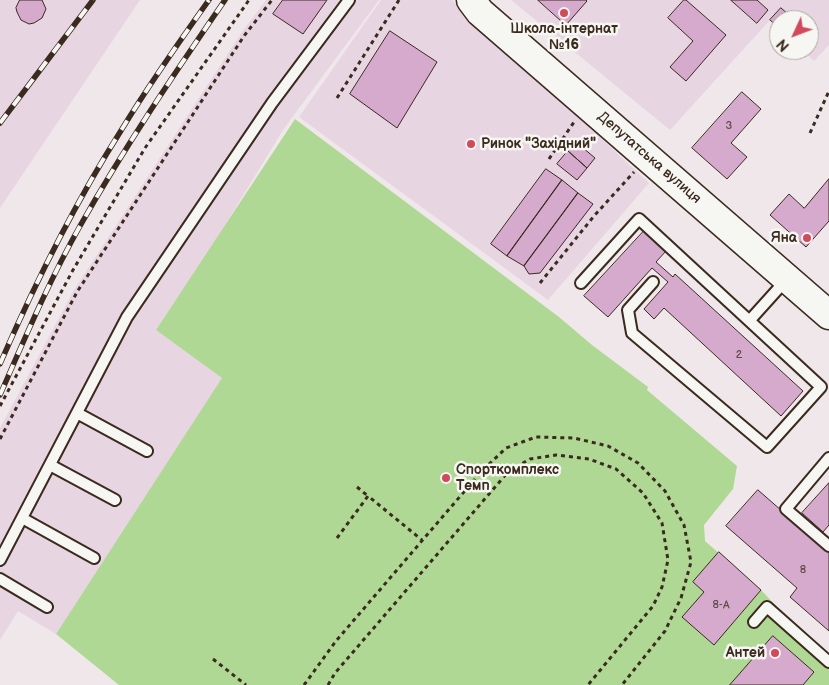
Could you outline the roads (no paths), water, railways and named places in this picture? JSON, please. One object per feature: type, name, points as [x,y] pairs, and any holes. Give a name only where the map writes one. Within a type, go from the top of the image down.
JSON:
[{"type":"main road","name":"Депутатська вулиця","points":[[471,0],[480,12],[829,315]]},
{"type":"lane","points":[[0,560],[127,317],[272,103],[349,0]]},
{"type":"lane","points":[[581,283],[639,219],[821,387],[767,447],[632,333],[628,310],[653,282]]},
{"type":"lane","points":[[750,320],[787,278]]},
{"type":"lane","points":[[77,412],[147,451]]},
{"type":"lane","points":[[829,458],[786,509],[829,546]]},
{"type":"lane","points":[[50,465],[115,500]]},
{"type":"lane","points":[[22,518],[94,558]]},
{"type":"lane","points":[[0,579],[47,607]]},
{"type":"lane","points":[[754,622],[767,607],[829,662]]},
{"type":"railway","points":[[0,123],[93,0]]},
{"type":"railway","points":[[0,364],[27,304],[88,186],[143,96],[209,0]]},
{"type":"railway","points":[[0,395],[28,331],[80,226],[114,168],[225,0]]},
{"type":"place","name":"Школа-інтернат №16","points":[[564,13]]},
{"type":"place","name":"Ринок \"Західний\"","points":[[471,144]]},
{"type":"place","name":"Яна","points":[[807,238]]},
{"type":"place","name":"Спорткомплекс Темп","points":[[446,478]]},
{"type":"place","name":"Антей","points":[[775,653]]}]
